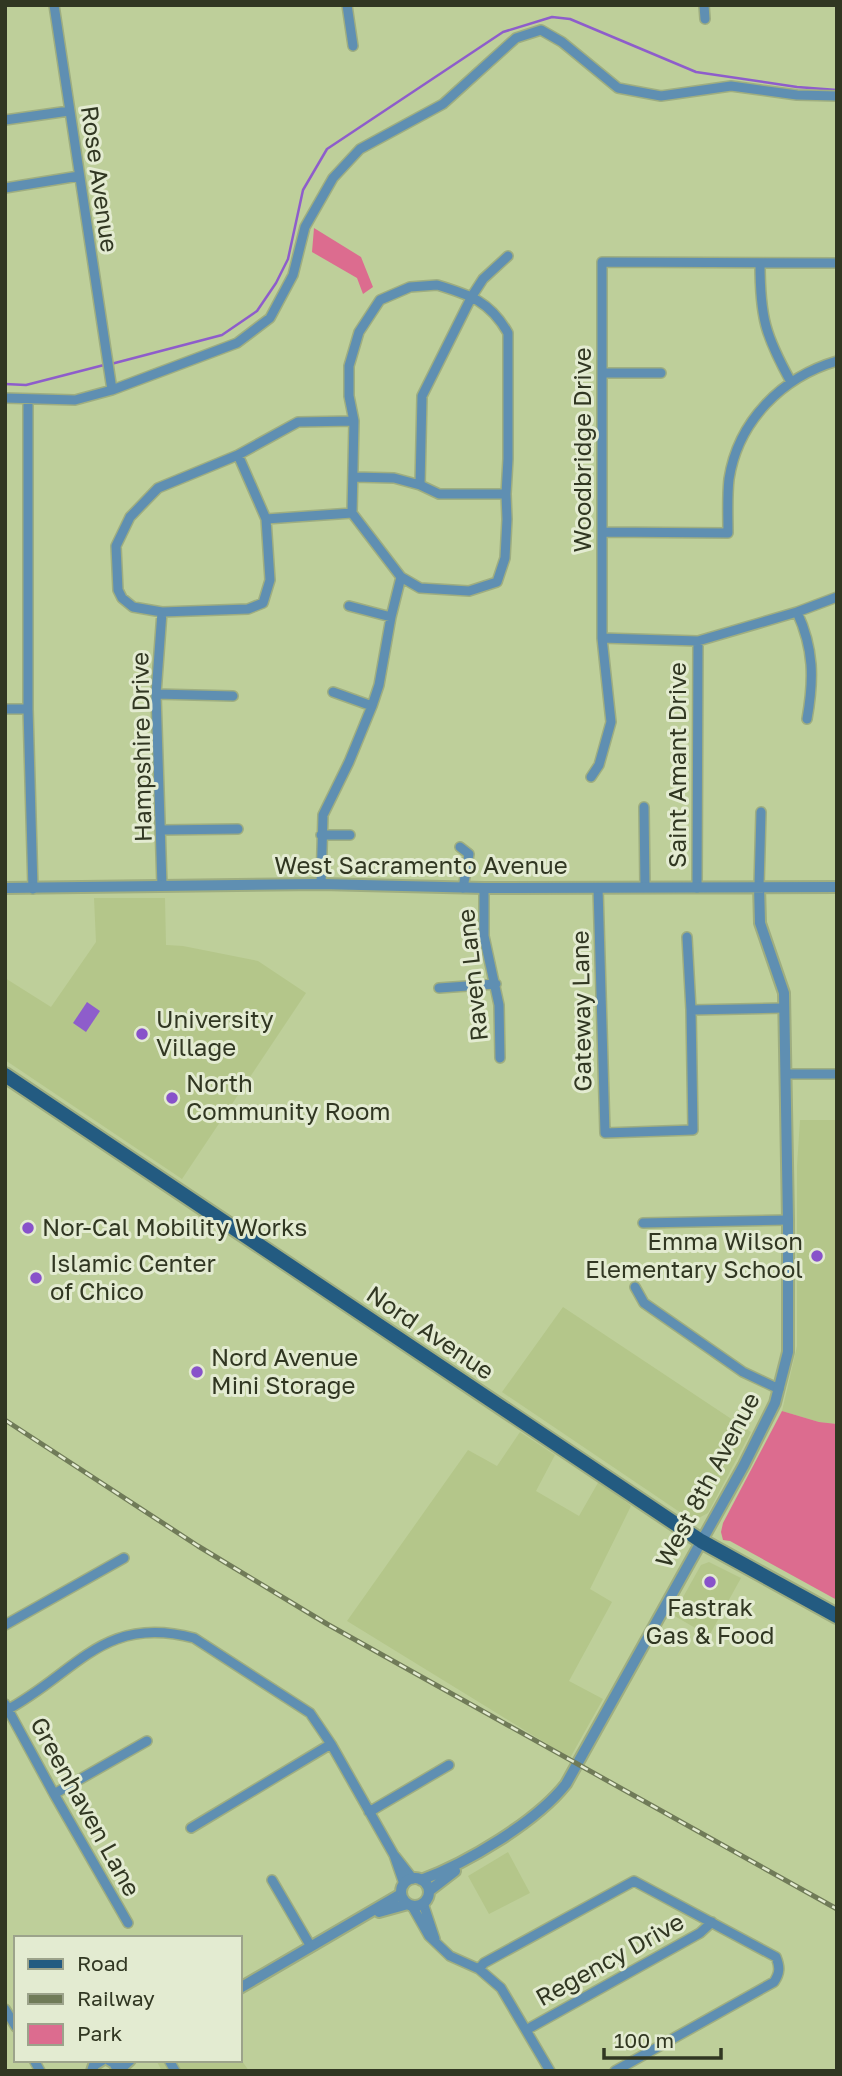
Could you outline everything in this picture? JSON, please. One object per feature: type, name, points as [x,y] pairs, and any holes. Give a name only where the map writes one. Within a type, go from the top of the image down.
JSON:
[{"type":"main road","name":"Nord Avenue","points":[[5,1075],[701,1541],[837,1616]]},
{"type":"street","name":"Rose Avenue","points":[[54,5],[112,390]]},
{"type":"street","points":[[346,5],[353,46]]},
{"type":"street","points":[[704,5],[705,19]]},
{"type":"street","points":[[5,398],[75,400],[112,390],[237,343],[270,318],[293,275],[305,227],[333,178],[360,149],[443,104],[516,38],[541,30],[562,42],[618,88],[661,96],[731,86],[797,95],[837,96]]},
{"type":"street","points":[[5,120],[69,111]]},
{"type":"street","points":[[5,188],[79,176]]},
{"type":"street","points":[[419,485],[422,396],[471,296],[483,279],[508,256]]},
{"type":"street","name":"Woodbridge Drive","points":[[591,777],[599,765],[611,722],[602,638],[602,262],[760,263]]},
{"type":"street","points":[[791,382],[773,348],[763,320],[760,263],[837,263]]},
{"type":"street","points":[[438,285],[471,296],[498,316],[508,332],[508,519],[505,558],[497,582],[469,591],[420,589],[401,577],[352,513],[354,421],[349,396],[349,366],[359,332],[380,300],[410,287],[438,285]]},
{"type":"street","points":[[603,532],[727,533],[730,476],[743,437],[765,404],[791,382],[837,361]]},
{"type":"street","points":[[602,373],[661,373]]},
{"type":"street","points":[[28,400],[28,709],[33,889]]},
{"type":"street","points":[[238,456],[266,520],[270,580],[263,603],[248,609],[162,612],[133,607],[122,598],[118,590],[116,546],[130,517],[158,488],[238,456],[299,422],[354,421]]},
{"type":"street","points":[[354,477],[394,478],[439,494],[506,494]]},
{"type":"street","points":[[266,520],[352,513]]},
{"type":"street","points":[[321,884],[323,815],[349,762],[379,685],[401,577]]},
{"type":"street","points":[[602,638],[698,642],[837,597]]},
{"type":"street","points":[[349,606],[391,617]]},
{"type":"street","name":"Hampshire Drive","points":[[162,612],[156,694],[162,886]]},
{"type":"street","points":[[797,612],[808,634],[812,660],[811,697],[807,719]]},
{"type":"street","name":"Saint Amant Drive","points":[[697,888],[698,642]]},
{"type":"street","points":[[333,692],[372,706]]},
{"type":"street","points":[[156,694],[233,696]]},
{"type":"street","points":[[5,709],[28,709]]},
{"type":"street","points":[[644,807],[645,887]]},
{"type":"street","points":[[759,886],[761,812]]},
{"type":"street","points":[[161,830],[238,829]]},
{"type":"street","points":[[321,835],[350,835]]},
{"type":"street","points":[[460,847],[469,854],[463,888]]},
{"type":"street","name":"West Sacramento Avenue","points":[[5,888],[321,884],[463,888],[837,887]]},
{"type":"street","name":"West 8th Avenue","points":[[242,1988],[310,1945],[412,1893],[534,1818],[548,1806],[566,1784],[744,1465],[779,1390],[788,1352],[784,1008],[783,993],[760,923],[759,886]]},
{"type":"street","name":"Raven Lane","points":[[484,888],[484,936],[499,1005],[500,1058]]},
{"type":"street","name":"Gateway Lane","points":[[598,888],[605,1133],[693,1130],[691,1010]]},
{"type":"street","points":[[687,937],[691,1010],[784,1008]]},
{"type":"street","points":[[439,988],[496,984]]},
{"type":"street","points":[[786,1074],[837,1074]]},
{"type":"street","points":[[643,1223],[788,1220]]},
{"type":"street","points":[[635,1287],[643,1303],[743,1372],[779,1390]]},
{"type":"street","points":[[5,1625],[124,1558]]},
{"type":"street","points":[[6,1708],[38,1692],[87,1653],[108,1641],[148,1632],[172,1633],[194,1638],[310,1713],[331,1744],[394,1855],[403,1863],[412,1893],[435,1941],[450,1956],[479,1969],[501,1988],[550,2071]]},
{"type":"street","name":"Greenhaven Lane","points":[[6,1708],[128,1923]]},
{"type":"street","points":[[54,1794],[147,1741]]},
{"type":"street","points":[[191,1828],[331,1744]]},
{"type":"street","points":[[369,1812],[449,1765]]},
{"type":"street","name":"West 8th Avenue","points":[[412,1893],[429,1891],[465,1864],[472,1855]]},
{"type":"street","points":[[272,1880],[310,1945]]},
{"type":"street","points":[[479,1969],[634,1881],[776,1957],[780,1966],[779,1975],[774,1982],[615,2071]]},
{"type":"street","name":"Regency Drive","points":[[526,2030],[700,1933],[712,1922]]},
{"type":"shaded area","name":"University Village","points":[[94,898],[165,898],[166,945],[258,961],[306,993],[182,1179],[5,1060],[5,978],[51,1007],[96,942]]},
{"type":"shaded area","points":[[87,1002],[100,1011],[86,1032],[73,1023]]},
{"type":"shaded area","name":"Emma Wilson Elementary School","points":[[800,1120],[837,1120],[837,1424],[819,1422],[782,1411],[797,1346],[797,1166]]},
{"type":"shaded area","points":[[563,1307],[751,1432],[708,1513],[693,1521],[502,1392]]},
{"type":"shaded area","points":[[520,1432],[555,1455],[536,1491],[579,1516],[599,1481],[631,1506],[590,1589],[612,1602],[569,1681],[603,1699],[570,1758],[347,1621],[468,1450],[497,1466]]},
{"type":"shaded area","points":[[709,1562],[741,1578],[709,1636],[673,1615],[701,1565]]},
{"type":"shaded area","points":[[508,1852],[530,1893],[489,1914],[468,1876]]},
{"type":"shaded area","points":[[242,2061],[249,2071],[162,2071],[157,2062]]},
{"type":"green space","points":[[314,228],[361,257],[373,287],[363,294],[357,278],[312,252]]},
{"type":"green space","points":[[782,1411],[819,1422],[837,1424],[837,1600],[730,1541],[723,1540],[723,1523]]},
{"type":"waterway","points":[[111,364],[222,335],[257,311],[288,259],[303,190],[327,149],[503,32],[552,17],[570,19],[696,72],[837,90]]},
{"type":"waterway","points":[[5,384],[26,385],[104,365]]},
{"type":"railway","points":[[5,1420],[198,1546],[327,1624],[837,1909]]},
{"type":"place","name":"University Village","points":[[142,1034]]},
{"type":"place","name":"North Community Room","points":[[172,1098]]},
{"type":"place","name":"Nor-Cal Mobility Works","points":[[28,1228]]},
{"type":"place","name":"Emma Wilson Elementary School","points":[[817,1256]]},
{"type":"place","name":"Islamic Center of Chico","points":[[36,1278]]},
{"type":"place","name":"Nord Avenue Mini Storage","points":[[197,1372]]},
{"type":"place","name":"Fastrak Gas & Food","points":[[710,1582]]}]
